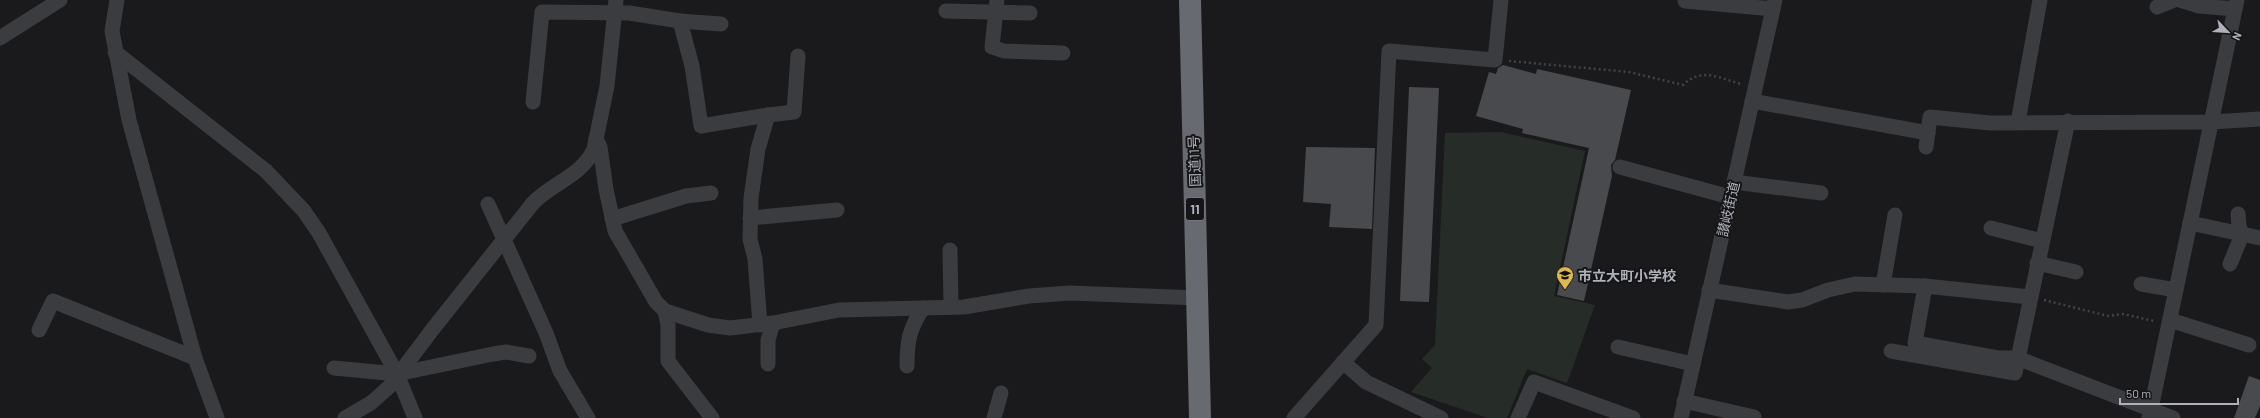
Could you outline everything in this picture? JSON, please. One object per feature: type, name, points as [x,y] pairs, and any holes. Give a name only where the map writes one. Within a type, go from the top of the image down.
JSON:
[{"type":"highway","name":"国道11号","points":[[1190,0],[1200,418]]},
{"type":"street","points":[[0,38],[60,0]]},
{"type":"street","points":[[117,0],[112,31],[129,120],[195,358],[217,418]]},
{"type":"street","points":[[1294,418],[1376,324],[1390,51],[1495,60],[1501,0]]},
{"type":"street","points":[[2018,122],[2040,0]]},
{"type":"street","points":[[2157,7],[2174,0]]},
{"type":"street","points":[[2150,414],[2236,5],[2199,6],[2180,0]]},
{"type":"street","points":[[1685,1],[1774,4]]},
{"type":"street","name":"讃岐街道","points":[[1680,418],[1774,4]]},
{"type":"street","points":[[946,11],[996,6],[1030,13]]},
{"type":"street","points":[[996,6],[992,46],[1004,51],[1063,53]]},
{"type":"street","points":[[345,418],[382,395],[397,374],[541,195],[584,165],[592,153],[608,86],[615,7]]},
{"type":"street","points":[[533,102],[542,12],[615,7],[629,13],[680,21],[721,24]]},
{"type":"street","points":[[680,21],[692,66],[701,126],[794,112],[798,56]]},
{"type":"street","points":[[115,52],[266,171],[304,211],[319,233],[397,374],[416,418]]},
{"type":"street","points":[[1754,94],[1927,140],[1930,117],[1990,123],[2068,121],[2211,122],[2260,119]]},
{"type":"street","points":[[768,115],[758,149],[751,198],[750,218],[750,239],[767,324],[768,364]]},
{"type":"street","points":[[1891,351],[2015,373],[2068,121]]},
{"type":"street","points":[[596,139],[602,154],[615,231],[652,295],[665,311],[668,325],[668,361],[712,418]]},
{"type":"street","points":[[1620,167],[1730,197]]},
{"type":"street","points":[[1734,182],[1821,193]]},
{"type":"street","points":[[612,219],[686,196],[711,193]]},
{"type":"street","points":[[488,204],[546,333],[560,371],[588,418]]},
{"type":"street","points":[[750,218],[837,210]]},
{"type":"street","points":[[2230,264],[2242,234],[2239,226],[2238,214]]},
{"type":"street","points":[[1883,285],[1895,215]]},
{"type":"street","points":[[2190,223],[2260,238]]},
{"type":"street","points":[[1991,228],[2042,241]]},
{"type":"street","points":[[950,250],[951,307]]},
{"type":"street","points":[[2037,263],[2076,272]]},
{"type":"street","points":[[1709,290],[1788,302],[1802,300],[1828,290],[1855,284],[1925,286],[2030,297]]},
{"type":"street","points":[[2141,284],[2176,290]]},
{"type":"street","points":[[1925,286],[1915,343],[1998,358],[2017,358],[2150,414],[2173,418]]},
{"type":"street","points":[[665,311],[708,325],[730,328],[767,324],[839,310],[951,307],[1029,296],[1070,293],[1198,298]]},
{"type":"street","points":[[39,330],[53,301],[195,358]]},
{"type":"street","points":[[907,366],[907,344],[912,324],[923,308]]},
{"type":"street","points":[[2169,322],[2249,345]]},
{"type":"street","points":[[1618,347],[1693,364]]},
{"type":"street","points":[[334,368],[397,374],[506,352],[529,356]]},
{"type":"street","points":[[1343,362],[1366,382],[1441,418]]},
{"type":"street","points":[[1518,418],[1534,382],[1632,418]]},
{"type":"street","points":[[994,418],[1001,393]]},
{"type":"street","points":[[1684,401],[1754,418]]},
{"type":"path","points":[[1495,60],[1629,72],[1683,85],[1691,77],[1703,74],[1754,94]]},
{"type":"path","points":[[2030,297],[2108,316],[2123,314],[2169,322]]},
{"type":"shaded area","points":[[1501,132],[1585,151],[1554,296],[1595,305],[1567,383],[1527,369],[1507,418],[1488,418],[1411,392],[1432,368],[1422,359],[1435,345],[1445,133]]},
{"type":"building","points":[[1503,65],[1536,74],[1537,69],[1631,90],[1615,160],[1611,165],[1612,176],[1584,301],[1557,295],[1589,148],[1522,133],[1523,129],[1476,116],[1489,72],[1496,74],[1498,68]]},
{"type":"building","points":[[1409,87],[1439,88],[1429,302],[1400,301]]},
{"type":"building","points":[[1306,147],[1375,148],[1372,229],[1329,227],[1331,204],[1303,202]]},
{"type":"building","points":[[2249,376],[2260,380],[2260,406],[2255,418],[2234,418]]},
{"type":"place","name":"市立大町小学校","points":[[1565,290]]}]
